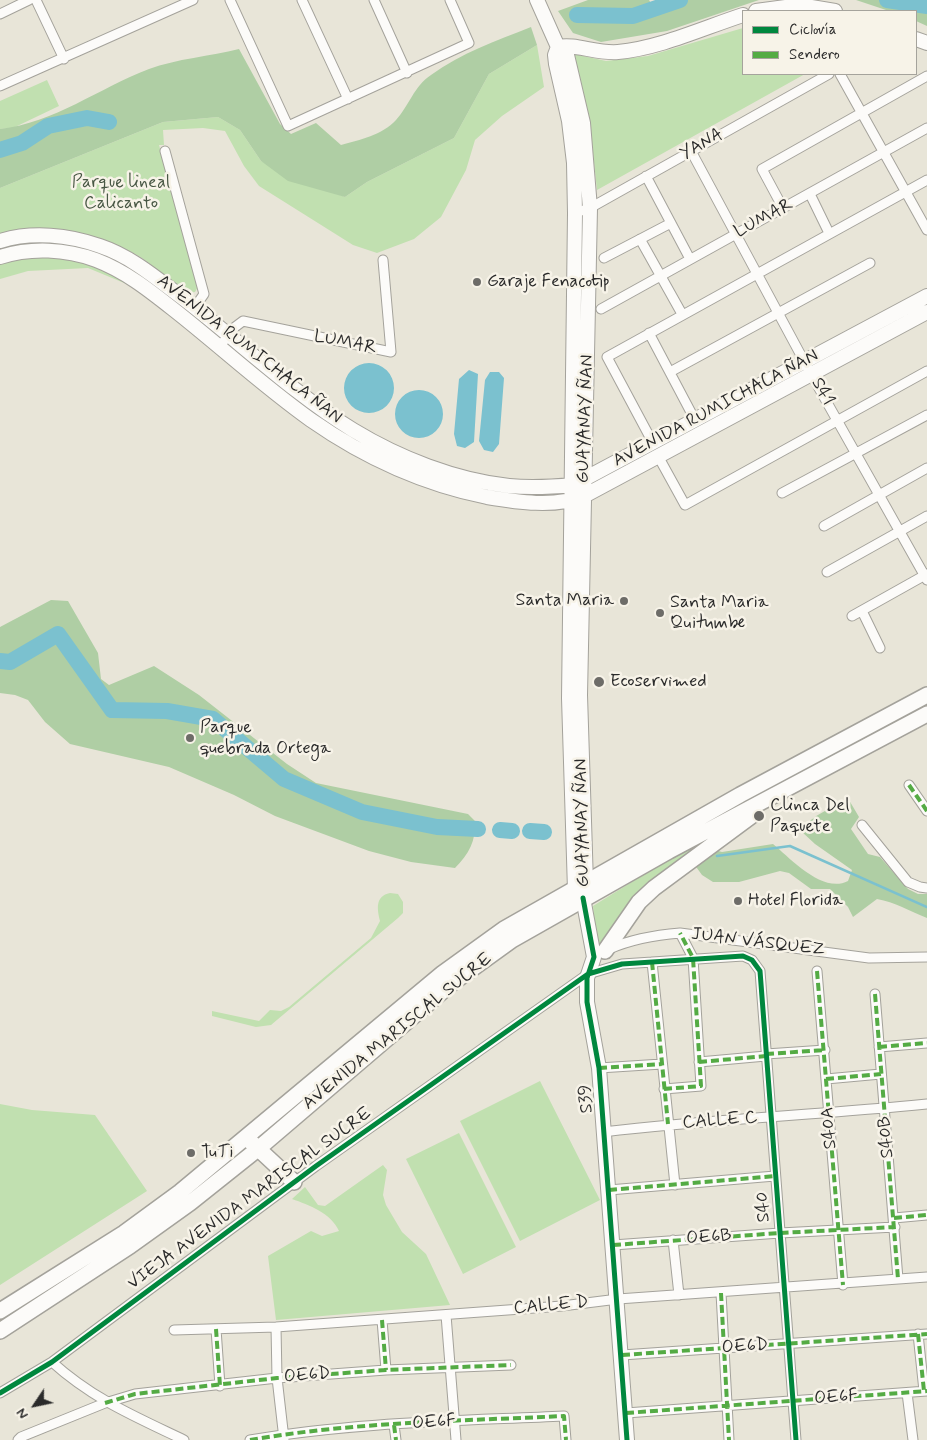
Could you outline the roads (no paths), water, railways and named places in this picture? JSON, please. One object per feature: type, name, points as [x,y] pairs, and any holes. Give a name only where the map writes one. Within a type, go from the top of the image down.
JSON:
[{"type":"main road","name":"GUAYANAY ÑAN","points":[[537,0],[558,47],[566,55],[583,123],[590,208],[582,322],[578,498],[582,891]]},
{"type":"main road","points":[[763,10],[800,5],[829,10]]},
{"type":"main road","points":[[558,47],[568,45],[593,52],[621,52],[667,40],[742,15]]},
{"type":"main road","name":"GUAYANAY ÑAN","points":[[558,47],[555,56],[569,121],[574,163],[575,214],[582,322]]},
{"type":"main road","name":"AVENIDA RUMICHACA ÑAN","points":[[0,241],[21,237],[55,236],[101,246],[136,264],[195,307],[319,408],[355,431],[407,458],[460,475],[508,486],[539,488],[579,482],[656,449],[811,374],[927,312]]},
{"type":"main road","name":"AVENIDA RUMICHACA ÑAN","points":[[0,257],[23,251],[54,250],[96,260],[128,276],[148,289],[311,420],[348,444],[401,471],[465,492],[506,500],[539,502],[578,498],[656,449],[695,420],[927,296]]},
{"type":"main road","name":"AVENIDA MARISCAL SUCRE","points":[[714,827],[927,695]]},
{"type":"main road","name":"AVENIDA MARISCAL SUCRE","points":[[0,1330],[130,1246],[190,1203],[258,1148],[336,1072],[460,960],[504,929],[582,891],[666,845],[714,827],[803,778],[927,714]]},
{"type":"main road","points":[[599,954],[639,902],[654,888],[692,860],[714,827]]},
{"type":"main road","points":[[582,891],[599,954]]},
{"type":"main road","name":"S39","points":[[599,954],[588,974],[587,1002],[599,1068],[618,1299],[627,1440]]},
{"type":"main road","name":"AVENIDA MARISCAL SUCRE","points":[[0,1312],[124,1233],[336,1072]]},
{"type":"main road","points":[[247,1138],[294,1182]]},
{"type":"street","points":[[0,14],[29,0]]},
{"type":"street","points":[[36,0],[64,59]]},
{"type":"street","points":[[0,86],[64,59],[192,0]]},
{"type":"street","points":[[230,0],[288,126],[469,43],[450,0]]},
{"type":"street","points":[[302,0],[348,99]]},
{"type":"street","points":[[374,0],[407,73]]},
{"type":"street","name":"YANA","points":[[575,214],[590,208],[827,75]]},
{"type":"street","points":[[841,75],[927,230]]},
{"type":"street","points":[[783,208],[762,170],[927,76]]},
{"type":"street","name":"LUMAR","points":[[601,308],[927,128]]},
{"type":"street","points":[[165,151],[204,294],[195,307]]},
{"type":"street","name":"S41","points":[[691,151],[811,374],[926,576]]},
{"type":"street","points":[[646,176],[690,259]]},
{"type":"street","points":[[927,180],[607,356],[685,505],[927,371]]},
{"type":"street","points":[[810,194],[829,233]]},
{"type":"street","points":[[604,258],[670,222]]},
{"type":"street","points":[[640,238],[682,314]]},
{"type":"street","name":"LUMAR","points":[[220,346],[238,324],[244,321],[395,352],[382,260]]},
{"type":"street","points":[[670,372],[870,263]]},
{"type":"street","points":[[649,333],[695,420]]},
{"type":"street","points":[[782,493],[927,415]]},
{"type":"street","points":[[824,526],[927,468]]},
{"type":"street","points":[[827,572],[927,516]]},
{"type":"street","points":[[852,616],[926,576]]},
{"type":"street","points":[[862,610],[880,648]]},
{"type":"street","points":[[909,785],[927,811]]},
{"type":"street","points":[[862,825],[908,882],[927,888]]},
{"type":"street","points":[[664,1090],[702,1086],[694,958],[680,933]]},
{"type":"street","name":"JUAN VÁSQUEZ","points":[[599,954],[627,942],[659,934],[680,933],[870,958],[927,957]]},
{"type":"street","name":"JUAN VÁSQUEZ","points":[[588,974],[622,964],[743,956],[752,960],[760,971]]},
{"type":"street","points":[[652,962],[675,1185]]},
{"type":"street","name":"S40","points":[[760,971],[796,1440]]},
{"type":"street","name":"S40A","points":[[817,971],[843,1285]]},
{"type":"street","name":"VIEJA AVENIDA MARISCAL SUCRE","points":[[0,1393],[52,1362],[294,1182],[588,974]]},
{"type":"street","name":"S40B","points":[[875,994],[895,1222],[898,1279]]},
{"type":"street","points":[[879,1047],[927,1043]]},
{"type":"street","points":[[699,1062],[824,1050]]},
{"type":"street","points":[[599,1068],[662,1064]]},
{"type":"street","points":[[826,1079],[881,1074]]},
{"type":"street","name":"CALLE C","points":[[603,1132],[668,1124],[771,1118],[927,1104]]},
{"type":"street","points":[[609,1190],[775,1176]]},
{"type":"street","name":"OE6B","points":[[613,1245],[838,1230],[895,1222],[927,1215]]},
{"type":"street","points":[[673,1240],[679,1295]]},
{"type":"street","name":"CALLE D","points":[[174,1330],[276,1327],[382,1320],[618,1299],[843,1285],[927,1277]]},
{"type":"street","points":[[721,1293],[729,1440]]},
{"type":"street","points":[[446,1315],[456,1440]]},
{"type":"street","points":[[382,1320],[386,1370]]},
{"type":"street","points":[[276,1327],[277,1378],[284,1437]]},
{"type":"street","points":[[216,1329],[220,1386]]},
{"type":"street","points":[[923,1334],[926,1391]]},
{"type":"street","name":"OE6D","points":[[622,1355],[923,1334]]},
{"type":"street","points":[[52,1362],[105,1403],[184,1440]]},
{"type":"street","name":"OE6D","points":[[18,1440],[21,1437],[105,1403],[135,1394],[220,1386],[277,1378],[449,1366],[511,1365]]},
{"type":"street","name":"OE6F","points":[[626,1413],[926,1391]]},
{"type":"street","points":[[907,1392],[913,1440]]},
{"type":"street","name":"OE6F","points":[[250,1440],[394,1425],[564,1416],[566,1440]]},
{"type":"street","points":[[394,1425],[396,1440]]},
{"type":"water","points":[[364,363],[374,363],[387,370],[394,383],[394,393],[387,406],[374,413],[364,413],[355,409],[348,402],[344,393],[344,383],[348,374],[355,367]]},
{"type":"water","points":[[469,370],[478,374],[474,442],[465,448],[457,446],[454,434],[459,379]]},
{"type":"water","points":[[490,372],[499,372],[504,378],[499,444],[493,452],[484,450],[479,441],[485,380]]},
{"type":"water","points":[[414,390],[424,390],[436,397],[443,409],[443,419],[436,431],[424,438],[414,438],[406,434],[399,427],[395,419],[395,409],[399,401],[406,394]]},
{"type":"waterway","points":[[577,15],[633,16],[680,0]]},
{"type":"waterway","points":[[887,0],[927,6]]},
{"type":"waterway","points":[[0,150],[22,143],[48,126],[87,118],[109,122]]},
{"type":"waterway","points":[[0,661],[10,662],[58,634],[112,710],[167,711],[213,719],[284,779],[362,812],[437,827],[478,829]]},
{"type":"waterway","points":[[500,830],[512,831]]},
{"type":"waterway","points":[[530,831],[544,832]]},
{"type":"waterway","points":[[717,856],[790,846],[927,907]]},
{"type":"place","name":"Garaje Fenacotip","points":[[477,282]]},
{"type":"place","name":"Santa Maria","points":[[624,601]]},
{"type":"place","name":"Santa Maria Quitumbe","points":[[660,613]]},
{"type":"place","name":"Ecoservimed","points":[[599,682]]},
{"type":"place","name":"Parque quebrada Ortega","points":[[190,738]]},
{"type":"place","name":"Clinca Del Paquete","points":[[759,816]]},
{"type":"place","name":"Hotel Florida","points":[[738,901]]},
{"type":"place","name":"TuTi","points":[[191,1153]]},
{"type":"park label","name":"Parque lineal Calicanto","points":[[121,193]]}]
